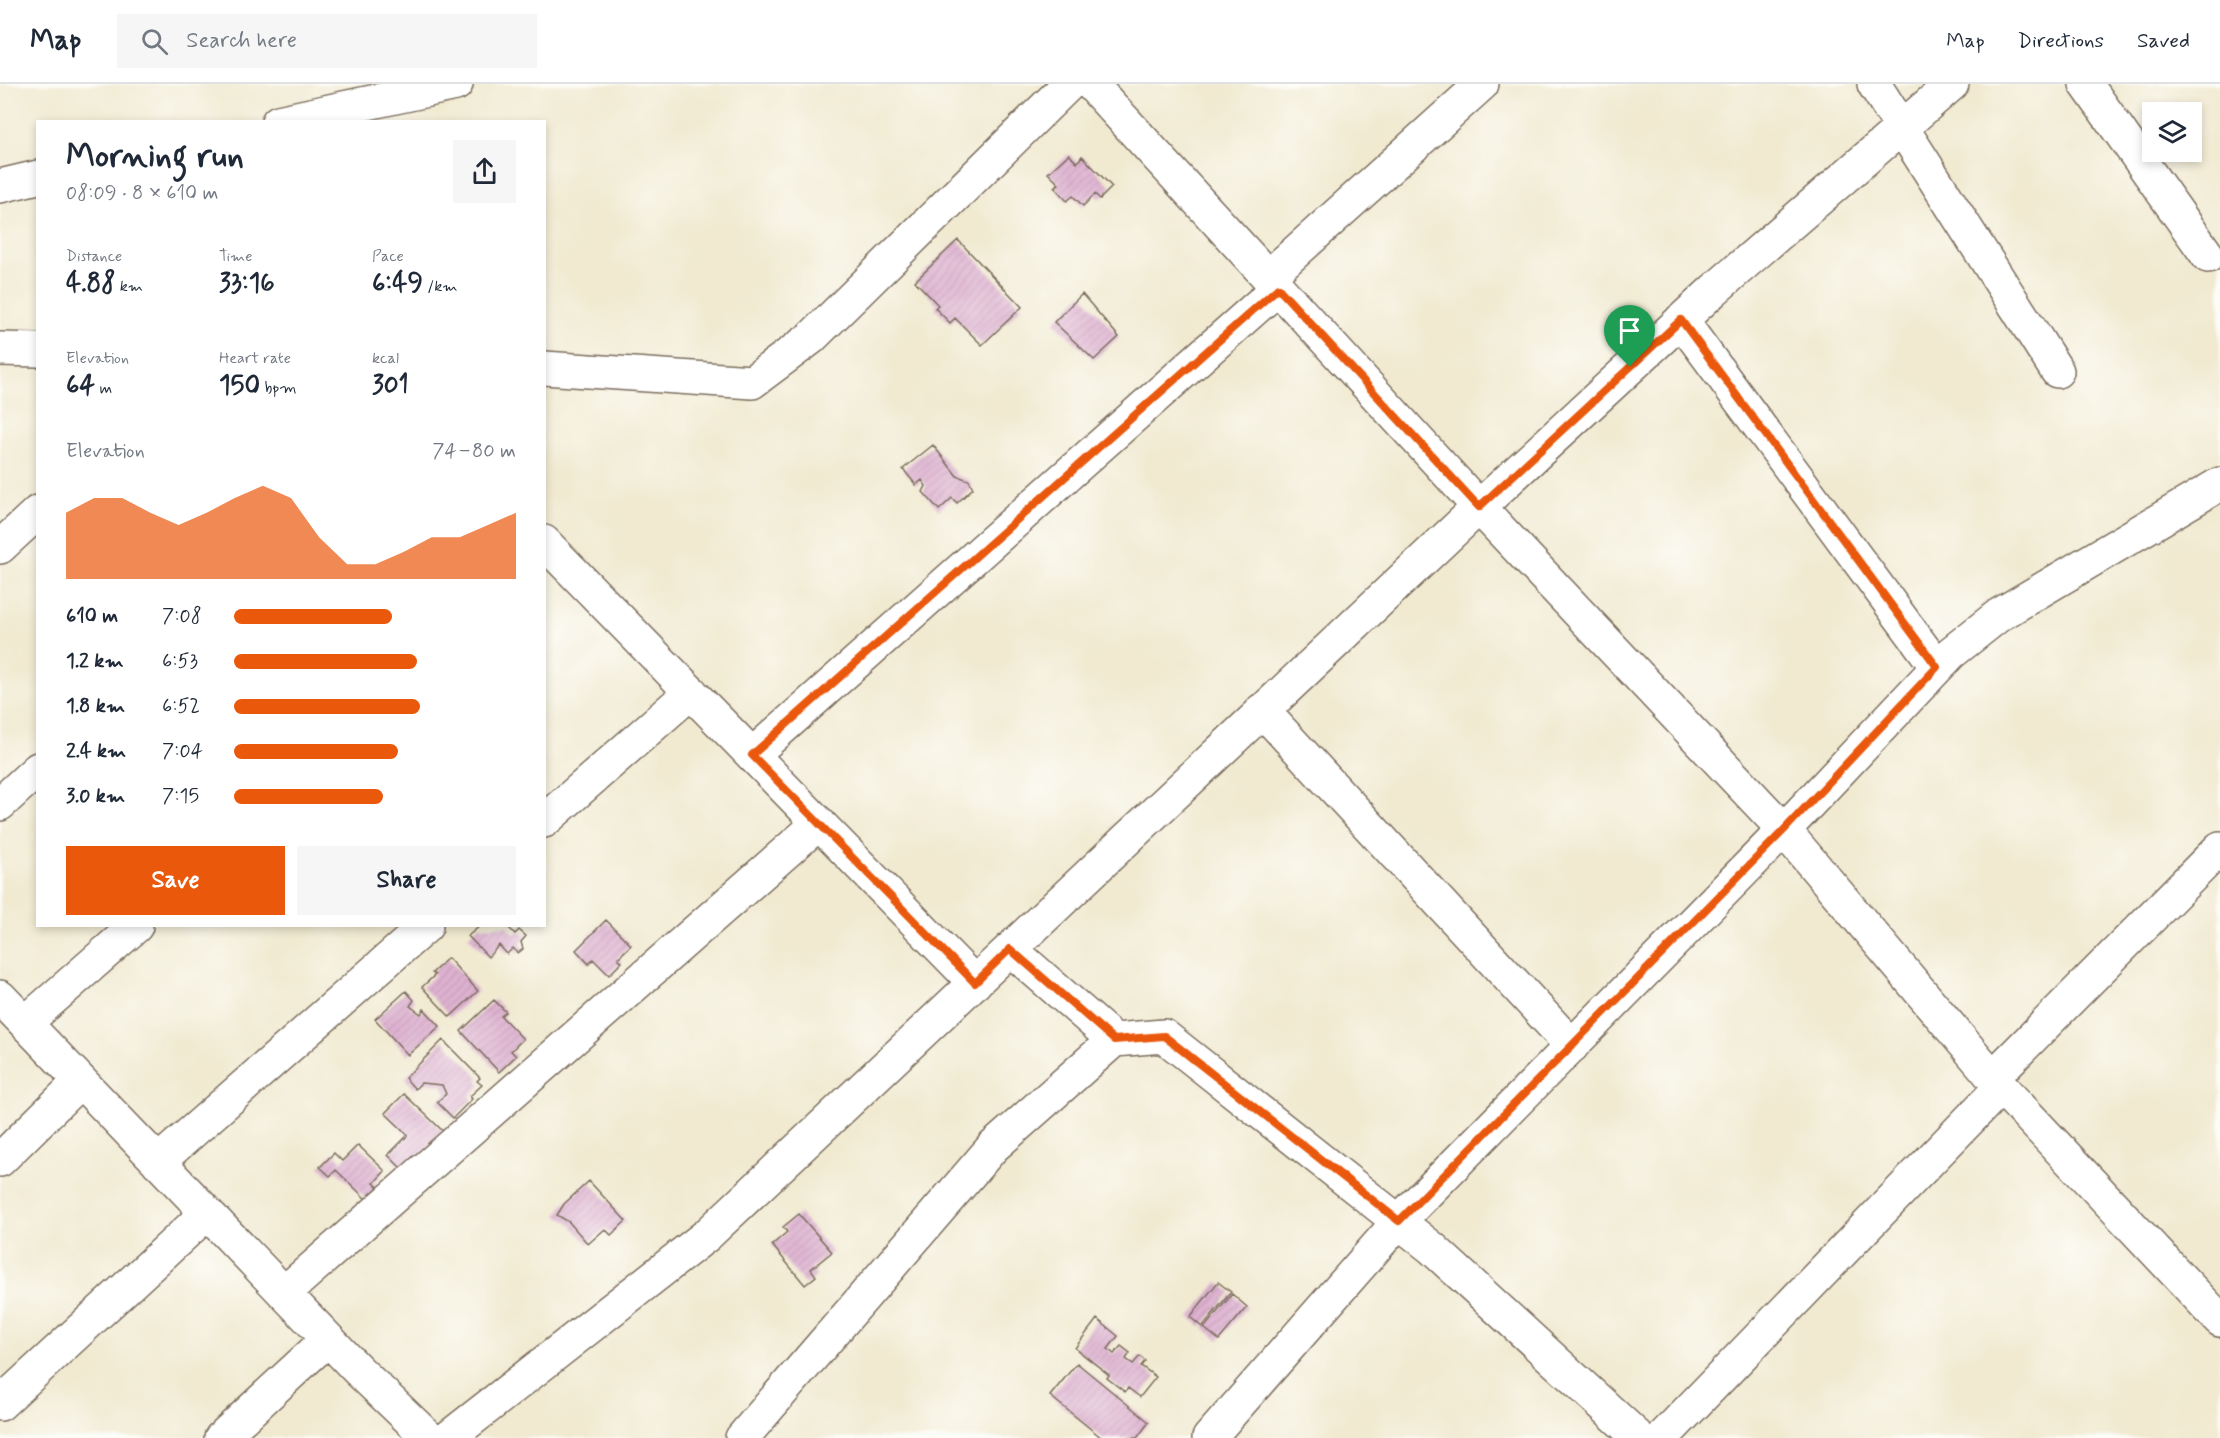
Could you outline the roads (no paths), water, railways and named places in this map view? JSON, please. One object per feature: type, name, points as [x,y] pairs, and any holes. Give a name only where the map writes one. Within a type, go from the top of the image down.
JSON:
[{"type":"street","points":[[287,120],[456,84]]},
{"type":"street","points":[[546,368],[752,382],[811,338],[1069,84]]},
{"type":"street","points":[[1091,84],[1479,507],[1784,830],[1997,1082],[2220,1320]]},
{"type":"street","points":[[752,755],[1273,282],[1482,84]]},
{"type":"street","points":[[1874,84],[2057,371]]},
{"type":"street","points":[[448,1438],[707,1235],[1262,710],[1681,320],[1952,84]]},
{"type":"street","points":[[2086,84],[2208,256]]},
{"type":"street","points":[[0,186],[36,177]]},
{"type":"street","points":[[1681,320],[1937,667]]},
{"type":"street","points":[[0,349],[36,350]]},
{"type":"street","points":[[1209,1438],[1399,1221],[1784,830],[1951,653],[1999,615],[2220,484]]},
{"type":"street","points":[[0,547],[36,514]]},
{"type":"street","points":[[549,554],[691,692],[975,983]]},
{"type":"street","points":[[546,819],[691,692]]},
{"type":"street","points":[[1262,710],[1572,1046]]},
{"type":"street","points":[[0,804],[36,771]]},
{"type":"street","points":[[284,1293],[819,823]]},
{"type":"street","points":[[1662,1438],[2220,848]]},
{"type":"street","points":[[25,1023],[135,927]]},
{"type":"street","points":[[158,1162],[425,927]]},
{"type":"street","points":[[1010,949],[1114,1040]]},
{"type":"street","points":[[0,997],[328,1339],[429,1438]]},
{"type":"street","points":[[742,1438],[993,1147],[1114,1040],[1164,1036],[1432,1248],[1639,1438]]},
{"type":"street","points":[[0,1160],[80,1081]]},
{"type":"street","points":[[0,1404],[207,1213]]},
{"type":"street","points":[[221,1438],[328,1339]]}]
